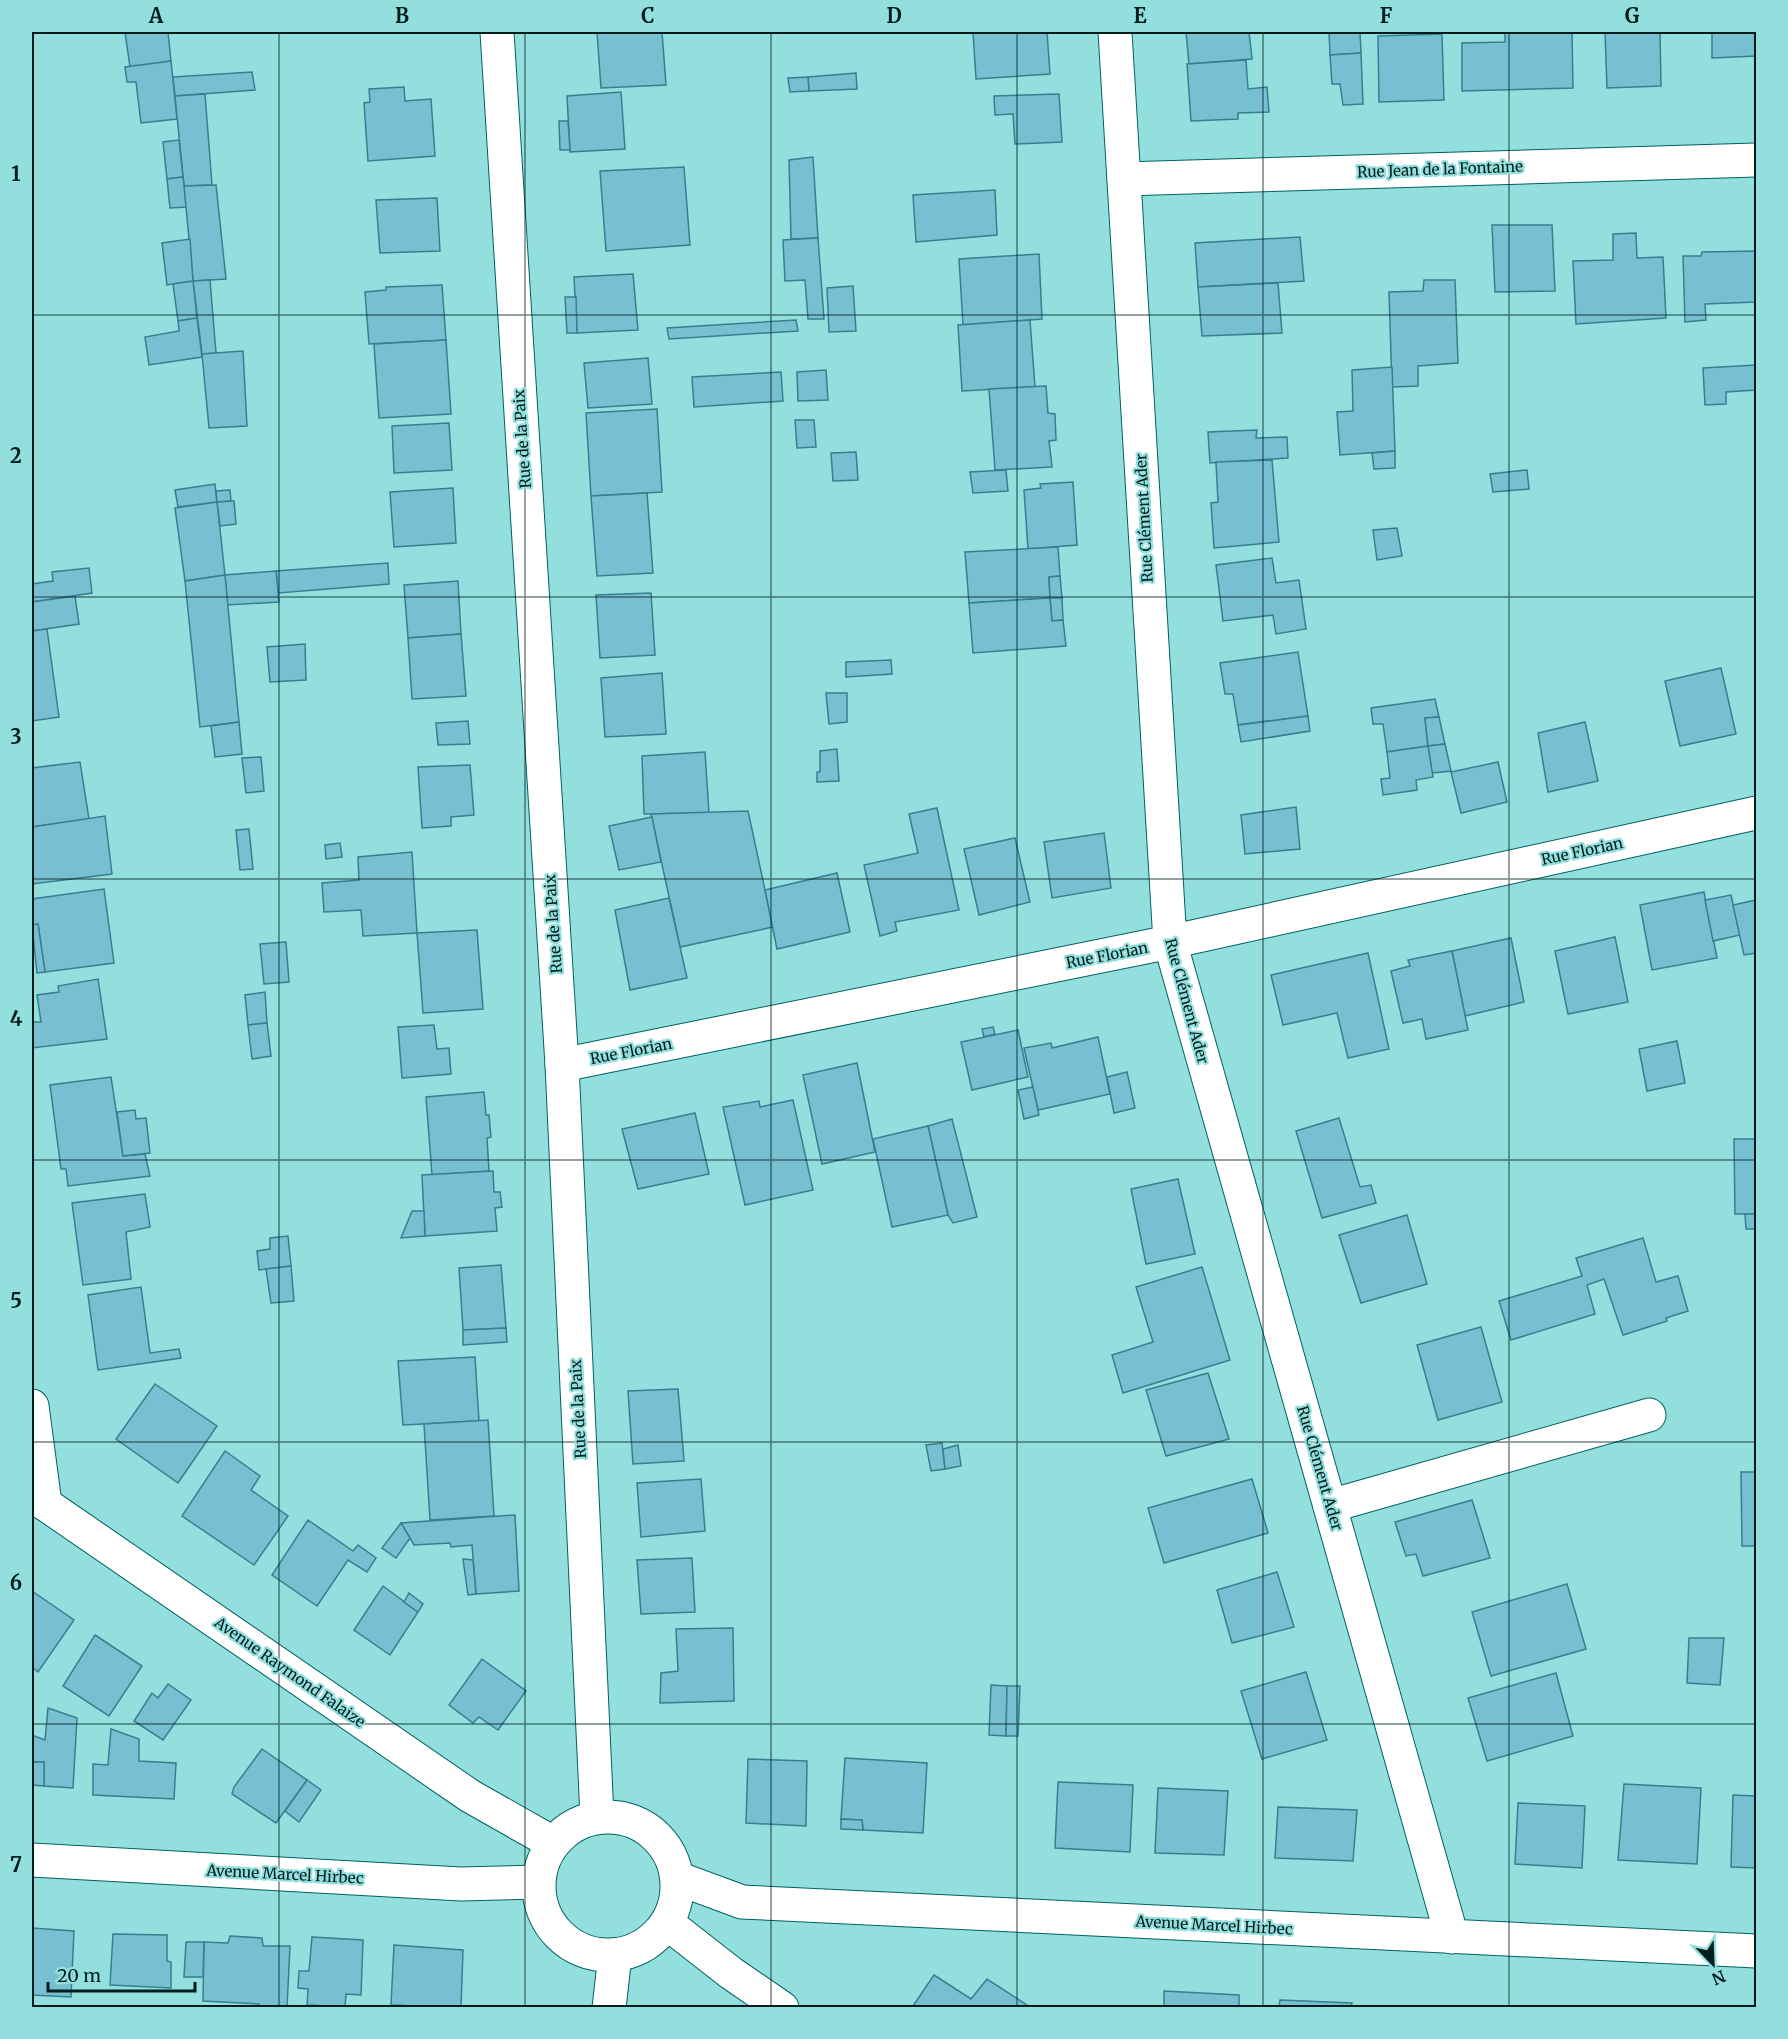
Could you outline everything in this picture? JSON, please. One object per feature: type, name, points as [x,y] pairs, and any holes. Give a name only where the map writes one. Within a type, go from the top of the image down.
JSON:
[{"type":"street","name":"Rue de la Paix","points":[[497,32],[562,1065],[597,1817]]},
{"type":"street","name":"Rue Clément Ader","points":[[1115,32],[1170,942],[1452,1937]]},
{"type":"street","name":"Rue Jean de la Fontaine","points":[[1124,179],[1756,160]]},
{"type":"street","name":"Rue Florian","points":[[562,1065],[1170,942],[1756,813]]},
{"type":"street","points":[[32,1406],[38,1499]]},
{"type":"street","points":[[1330,1506],[1649,1415]]},
{"type":"street","name":"Avenue Raymond Falaize","points":[[38,1499],[470,1796],[553,1843]]},
{"type":"street","points":[[597,1817],[630,1821],[658,1838],[670,1856],[677,1878],[676,1901],[667,1923],[653,1939],[635,1950],[615,1955],[595,1955],[576,1948],[560,1936],[547,1921],[540,1902],[538,1882],[543,1861],[553,1843],[565,1831],[580,1822],[597,1817]]},
{"type":"street","name":"Avenue Marcel Hirbec","points":[[32,1860],[461,1884],[538,1882]]},
{"type":"street","name":"Avenue Marcel Hirbec","points":[[677,1878],[742,1902],[1756,1951]]},
{"type":"street","points":[[667,1923],[731,1973],[782,2007]]},
{"type":"street","points":[[609,2007],[615,1955]]},
{"type":"building","points":[[125,32],[168,32],[171,61],[130,67]]},
{"type":"building","points":[[597,32],[662,32],[666,85],[601,88]]},
{"type":"building","points":[[973,32],[1047,32],[1050,74],[976,79]]},
{"type":"building","points":[[1186,32],[1249,32],[1252,59],[1189,64]]},
{"type":"building","points":[[1329,32],[1360,32],[1361,53],[1330,55]]},
{"type":"building","points":[[1505,32],[1572,32],[1573,88],[1462,91],[1462,43],[1505,42]]},
{"type":"building","points":[[1605,32],[1660,32],[1661,86],[1607,88]]},
{"type":"building","points":[[1712,32],[1756,32],[1756,56],[1712,58]]},
{"type":"building","points":[[1442,34],[1444,100],[1379,102],[1378,36]]},
{"type":"building","points":[[1361,53],[1363,104],[1343,105],[1340,84],[1332,84],[1330,55]]},
{"type":"building","points":[[1246,60],[1248,89],[1267,87],[1269,112],[1238,113],[1238,119],[1191,121],[1187,64]]},
{"type":"building","points":[[171,61],[177,119],[141,123],[136,82],[127,82],[125,67]]},
{"type":"building","points":[[252,72],[255,90],[175,96],[173,77]]},
{"type":"building","points":[[856,73],[857,89],[809,91],[808,77]]},
{"type":"building","points":[[808,77],[809,91],[790,92],[788,78]]},
{"type":"building","points":[[404,87],[405,101],[431,99],[435,156],[368,161],[364,103],[370,102],[369,89]]},
{"type":"building","points":[[621,92],[625,149],[570,152],[567,96]]},
{"type":"building","points":[[205,94],[212,185],[184,186],[175,96]]},
{"type":"building","points":[[1059,94],[1062,142],[1015,144],[1013,114],[995,115],[994,96]]},
{"type":"building","points":[[559,121],[568,121],[570,150],[560,150]]},
{"type":"building","points":[[179,140],[183,177],[167,179],[163,142]]},
{"type":"building","points":[[813,157],[818,238],[791,239],[789,160]]},
{"type":"building","points":[[684,167],[690,245],[606,251],[600,171]]},
{"type":"building","points":[[183,177],[187,207],[170,208],[167,179]]},
{"type":"building","points":[[216,185],[226,279],[193,281],[184,186]]},
{"type":"building","points":[[995,190],[997,235],[916,242],[913,195]]},
{"type":"building","points":[[437,198],[440,251],[380,253],[376,200]]},
{"type":"building","points":[[1492,225],[1552,225],[1555,291],[1495,292]]},
{"type":"building","points":[[1636,233],[1637,258],[1663,257],[1666,318],[1576,324],[1573,261],[1613,260],[1613,234]]},
{"type":"building","points":[[1300,237],[1304,281],[1198,287],[1195,243]]},
{"type":"building","points":[[818,238],[824,319],[808,319],[805,280],[785,281],[783,240]]},
{"type":"building","points":[[190,239],[193,281],[167,285],[162,243]]},
{"type":"building","points":[[1756,251],[1756,302],[1705,304],[1706,320],[1685,322],[1683,256],[1701,256],[1702,252]]},
{"type":"building","points":[[1039,254],[1042,319],[963,325],[959,259]]},
{"type":"building","points":[[633,274],[638,330],[577,333],[574,277]]},
{"type":"building","points":[[210,280],[216,353],[202,354],[193,281]]},
{"type":"building","points":[[1424,280],[1455,280],[1458,363],[1418,366],[1418,386],[1392,387],[1389,292],[1423,291]]},
{"type":"building","points":[[193,281],[197,318],[178,321],[173,284]]},
{"type":"building","points":[[1278,283],[1282,333],[1202,336],[1198,287]]},
{"type":"building","points":[[442,285],[446,340],[369,344],[365,292],[386,290],[386,287]]},
{"type":"building","points":[[853,286],[856,331],[829,332],[827,288]]},
{"type":"building","points":[[565,297],[576,297],[577,333],[567,333]]},
{"type":"building","points":[[197,318],[202,357],[149,365],[145,337],[179,331],[178,321]]},
{"type":"building","points":[[796,320],[798,331],[669,339],[667,328]]},
{"type":"building","points":[[1030,320],[1035,387],[962,391],[958,325]]},
{"type":"building","points":[[446,340],[451,414],[379,418],[374,344]]},
{"type":"building","points":[[243,351],[247,426],[209,428],[202,354]]},
{"type":"building","points":[[648,358],[652,404],[588,408],[584,363]]},
{"type":"building","points":[[1756,365],[1756,390],[1726,392],[1726,404],[1705,405],[1703,368]]},
{"type":"building","points":[[1392,367],[1395,451],[1340,455],[1337,412],[1353,411],[1352,370]]},
{"type":"building","points":[[826,370],[828,400],[798,401],[797,372]]},
{"type":"building","points":[[781,372],[783,401],[694,407],[692,377]]},
{"type":"building","points":[[1046,386],[1048,413],[1055,414],[1056,440],[1049,441],[1052,467],[995,470],[989,389]]},
{"type":"building","points":[[657,409],[662,492],[591,496],[586,413]]},
{"type":"building","points":[[795,420],[814,420],[816,447],[797,448]]},
{"type":"building","points":[[449,423],[452,470],[394,473],[392,426]]},
{"type":"building","points":[[1257,430],[1256,438],[1287,437],[1288,458],[1210,463],[1208,432]]},
{"type":"building","points":[[1395,451],[1395,468],[1374,469],[1372,453]]},
{"type":"building","points":[[856,452],[858,480],[833,481],[831,453]]},
{"type":"building","points":[[1272,460],[1279,542],[1214,548],[1211,503],[1218,502],[1216,462]]},
{"type":"building","points":[[1006,470],[1008,491],[973,493],[970,472]]},
{"type":"building","points":[[1527,470],[1529,489],[1493,492],[1490,474]]},
{"type":"building","points":[[1073,482],[1077,545],[1028,549],[1024,490],[1041,488],[1040,484]]},
{"type":"building","points":[[215,484],[217,502],[178,507],[175,490]]},
{"type":"building","points":[[453,488],[456,543],[394,547],[390,492]]},
{"type":"building","points":[[230,490],[231,501],[217,502],[216,491]]},
{"type":"building","points":[[647,493],[653,573],[597,576],[591,496]]},
{"type":"building","points":[[234,501],[236,524],[220,526],[217,502]]},
{"type":"building","points":[[217,502],[225,575],[185,581],[175,508]]},
{"type":"building","points":[[1397,528],[1402,556],[1377,560],[1373,530]]},
{"type":"building","points":[[1058,547],[1060,576],[1049,577],[1050,598],[969,603],[965,552]]},
{"type":"building","points":[[1272,558],[1276,583],[1299,580],[1306,629],[1276,634],[1273,615],[1223,621],[1216,565]]},
{"type":"building","points":[[388,563],[389,584],[278,593],[276,571]]},
{"type":"building","points":[[89,568],[92,593],[32,602],[32,584],[53,581],[52,572]]},
{"type":"building","points":[[276,571],[279,602],[227,605],[225,575]]},
{"type":"building","points":[[225,575],[239,722],[200,727],[185,581]]},
{"type":"building","points":[[1060,576],[1062,598],[1050,598],[1049,577]]},
{"type":"building","points":[[458,581],[461,634],[408,638],[404,585]]},
{"type":"building","points":[[651,593],[655,655],[600,658],[596,595]]},
{"type":"building","points":[[75,596],[79,624],[32,631],[32,602]]},
{"type":"building","points":[[1050,598],[1062,598],[1063,620],[1052,621]]},
{"type":"building","points":[[1050,598],[1052,621],[1063,620],[1066,646],[973,653],[969,603]]},
{"type":"building","points":[[47,629],[59,717],[32,721],[32,631]]},
{"type":"building","points":[[461,634],[466,696],[412,699],[408,638]]},
{"type":"building","points":[[305,644],[306,680],[270,682],[267,647]]},
{"type":"building","points":[[1298,652],[1308,716],[1238,725],[1233,694],[1225,694],[1220,663]]},
{"type":"building","points":[[891,660],[892,674],[846,677],[846,662]]},
{"type":"building","points":[[1721,668],[1736,734],[1680,746],[1665,681]]},
{"type":"building","points":[[662,673],[666,734],[605,737],[601,678]]},
{"type":"building","points":[[826,693],[847,693],[847,722],[829,724]]},
{"type":"building","points":[[1435,699],[1439,717],[1425,718],[1428,746],[1387,752],[1383,724],[1373,724],[1371,708]]},
{"type":"building","points":[[1308,716],[1310,731],[1241,742],[1238,725]]},
{"type":"building","points":[[1439,717],[1445,744],[1428,746],[1425,718]]},
{"type":"building","points":[[468,721],[470,744],[438,745],[436,723]]},
{"type":"building","points":[[239,722],[242,754],[215,757],[211,726]]},
{"type":"building","points":[[1585,722],[1598,781],[1548,792],[1538,733]]},
{"type":"building","points":[[1445,744],[1451,771],[1432,773],[1428,746]]},
{"type":"building","points":[[1428,746],[1433,777],[1416,780],[1417,790],[1383,795],[1381,779],[1390,778],[1387,752]]},
{"type":"building","points":[[837,749],[839,781],[817,782],[817,772],[820,772],[820,751]]},
{"type":"building","points":[[705,752],[709,813],[644,814],[642,756]]},
{"type":"building","points":[[261,757],[264,791],[246,793],[242,758]]},
{"type":"building","points":[[80,762],[89,819],[32,827],[32,768]]},
{"type":"building","points":[[1498,762],[1507,802],[1461,813],[1451,772]]},
{"type":"building","points":[[470,765],[474,815],[451,817],[451,826],[422,828],[418,767]]},
{"type":"building","points":[[1296,807],[1300,849],[1245,854],[1241,815]]},
{"type":"building","points":[[937,808],[959,910],[895,922],[897,931],[880,936],[864,865],[918,853],[909,814]]},
{"type":"building","points":[[748,811],[773,927],[680,947],[651,814]]},
{"type":"building","points":[[105,816],[112,874],[32,884],[32,827]]},
{"type":"building","points":[[652,817],[661,862],[619,870],[609,826]]},
{"type":"building","points":[[249,829],[253,869],[240,870],[236,830]]},
{"type":"building","points":[[1104,833],[1111,888],[1052,898],[1044,842]]},
{"type":"building","points":[[1015,838],[1030,902],[979,915],[964,849]]},
{"type":"building","points":[[340,843],[342,857],[326,859],[325,845]]},
{"type":"building","points":[[412,852],[417,933],[363,936],[361,910],[324,912],[322,883],[359,880],[358,857]]},
{"type":"building","points":[[837,873],[850,932],[777,949],[765,890]]},
{"type":"building","points":[[104,889],[114,963],[45,972],[38,924],[32,925],[32,899]]},
{"type":"building","points":[[1704,892],[1717,958],[1652,970],[1640,905]]},
{"type":"building","points":[[1731,895],[1740,935],[1713,941],[1705,900]]},
{"type":"building","points":[[669,898],[687,978],[630,990],[615,910]]},
{"type":"building","points":[[1756,900],[1756,953],[1744,955],[1733,905]]},
{"type":"building","points":[[38,924],[45,972],[37,973],[32,925]]},
{"type":"building","points":[[477,930],[483,1009],[423,1013],[417,933]]},
{"type":"building","points":[[1615,937],[1628,1002],[1568,1014],[1555,951]]},
{"type":"building","points":[[1511,938],[1524,1002],[1465,1016],[1452,951]]},
{"type":"building","points":[[286,942],[289,982],[264,984],[260,944]]},
{"type":"building","points":[[1452,951],[1468,1030],[1426,1039],[1422,1019],[1403,1023],[1391,971],[1410,966],[1408,960]]},
{"type":"building","points":[[1368,953],[1389,1049],[1348,1058],[1337,1013],[1283,1025],[1271,975]]},
{"type":"building","points":[[98,979],[107,1039],[32,1048],[32,1022],[41,1022],[37,995],[59,992],[58,986]]},
{"type":"building","points":[[265,992],[267,1023],[248,1025],[245,995]]},
{"type":"building","points":[[267,1023],[271,1056],[252,1059],[248,1025]]},
{"type":"building","points":[[434,1025],[437,1049],[449,1048],[451,1074],[402,1078],[398,1027]]},
{"type":"building","points":[[993,1027],[995,1034],[984,1037],[982,1029]]},
{"type":"building","points":[[1018,1030],[1028,1077],[972,1090],[961,1042]]},
{"type":"building","points":[[1098,1037],[1110,1094],[1038,1110],[1024,1048],[1051,1043],[1052,1048]]},
{"type":"building","points":[[1677,1041],[1685,1083],[1647,1091],[1639,1049]]},
{"type":"building","points":[[857,1063],[875,1152],[822,1164],[803,1075]]},
{"type":"building","points":[[1127,1072],[1135,1108],[1114,1113],[1107,1077]]},
{"type":"building","points":[[111,1077],[123,1156],[145,1154],[150,1176],[68,1186],[66,1169],[61,1169],[50,1085]]},
{"type":"building","points":[[1033,1087],[1039,1115],[1024,1119],[1018,1090]]},
{"type":"building","points":[[484,1092],[491,1137],[487,1138],[489,1171],[432,1175],[426,1097]]},
{"type":"building","points":[[793,1100],[813,1190],[745,1205],[723,1107],[759,1101],[760,1107]]},
{"type":"building","points":[[135,1110],[136,1119],[146,1118],[150,1153],[123,1156],[117,1112]]},
{"type":"building","points":[[695,1113],[709,1174],[638,1189],[622,1129]]},
{"type":"building","points":[[1339,1118],[1360,1187],[1371,1185],[1376,1203],[1322,1218],[1296,1131]]},
{"type":"building","points":[[952,1119],[977,1217],[953,1223],[948,1215],[928,1126]]},
{"type":"building","points":[[928,1126],[948,1215],[892,1227],[873,1139]]},
{"type":"building","points":[[1734,1139],[1756,1139],[1756,1214],[1735,1214]]},
{"type":"building","points":[[493,1171],[494,1192],[500,1192],[502,1207],[495,1208],[497,1231],[425,1236],[422,1175]]},
{"type":"building","points":[[1178,1179],[1195,1254],[1146,1264],[1131,1189]]},
{"type":"building","points":[[145,1194],[150,1227],[126,1232],[131,1279],[83,1285],[72,1203]]},
{"type":"building","points":[[412,1211],[424,1211],[425,1236],[401,1238]]},
{"type":"building","points":[[1745,1214],[1756,1214],[1756,1229],[1746,1229]]},
{"type":"building","points":[[1407,1215],[1427,1284],[1361,1303],[1339,1235]]},
{"type":"building","points":[[288,1236],[291,1266],[259,1270],[257,1251],[270,1249],[270,1238]]},
{"type":"building","points":[[1643,1238],[1656,1282],[1678,1276],[1688,1311],[1666,1318],[1667,1321],[1623,1335],[1604,1279],[1587,1285],[1595,1314],[1511,1340],[1499,1301],[1582,1276],[1576,1258]]},
{"type":"building","points":[[501,1265],[506,1328],[463,1330],[459,1268]]},
{"type":"building","points":[[291,1266],[294,1301],[271,1303],[266,1269]]},
{"type":"building","points":[[1202,1267],[1230,1360],[1123,1393],[1112,1355],[1153,1342],[1136,1287]]},
{"type":"building","points":[[141,1287],[150,1353],[179,1349],[181,1358],[98,1370],[88,1295]]},
{"type":"building","points":[[1481,1327],[1502,1402],[1438,1420],[1417,1345]]},
{"type":"building","points":[[506,1328],[507,1342],[463,1345],[463,1330]]},
{"type":"building","points":[[475,1357],[479,1421],[403,1425],[398,1361]]},
{"type":"building","points":[[1208,1373],[1229,1439],[1166,1456],[1146,1390]]},
{"type":"building","points":[[155,1384],[217,1426],[178,1483],[116,1439]]},
{"type":"building","points":[[678,1389],[684,1461],[633,1464],[628,1391]]},
{"type":"building","points":[[488,1420],[494,1516],[430,1520],[424,1424]]},
{"type":"building","points":[[942,1443],[945,1469],[931,1471],[926,1445]]},
{"type":"building","points":[[958,1445],[961,1466],[945,1469],[943,1449]]},
{"type":"building","points":[[225,1451],[260,1476],[251,1490],[288,1516],[254,1565],[182,1516]]},
{"type":"building","points":[[1741,1472],[1756,1472],[1756,1546],[1742,1546]]},
{"type":"building","points":[[701,1479],[705,1531],[641,1537],[637,1483]]},
{"type":"building","points":[[1252,1479],[1268,1533],[1164,1563],[1148,1508]]},
{"type":"building","points":[[1472,1500],[1490,1558],[1423,1576],[1416,1554],[1406,1556],[1395,1522]]},
{"type":"building","points":[[515,1515],[519,1591],[476,1594],[472,1545],[451,1547],[450,1543],[414,1545],[401,1523]]},
{"type":"building","points":[[308,1520],[353,1551],[358,1545],[376,1558],[367,1572],[348,1560],[317,1606],[272,1575]]},
{"type":"building","points":[[401,1523],[410,1538],[396,1558],[382,1548]]},
{"type":"building","points":[[692,1558],[695,1612],[641,1614],[637,1560]]},
{"type":"building","points":[[463,1559],[473,1560],[476,1594],[468,1595]]},
{"type":"building","points":[[1277,1572],[1294,1627],[1232,1643],[1217,1590]]},
{"type":"building","points":[[1567,1584],[1586,1649],[1491,1676],[1472,1612]]},
{"type":"building","points":[[383,1586],[418,1612],[390,1655],[354,1630]]},
{"type":"building","points":[[32,1591],[74,1620],[38,1672],[32,1667]]},
{"type":"building","points":[[409,1593],[423,1604],[418,1612],[404,1602]]},
{"type":"building","points":[[733,1628],[734,1701],[660,1703],[661,1673],[678,1671],[676,1629]]},
{"type":"building","points":[[95,1635],[142,1666],[109,1716],[63,1686]]},
{"type":"building","points":[[1689,1638],[1724,1638],[1720,1685],[1687,1683]]},
{"type":"building","points":[[482,1659],[526,1691],[498,1730],[479,1717],[473,1723],[449,1705]]},
{"type":"building","points":[[1306,1672],[1327,1740],[1262,1759],[1241,1691]]},
{"type":"building","points":[[1556,1673],[1573,1736],[1487,1761],[1468,1698]]},
{"type":"building","points":[[168,1684],[191,1700],[163,1740],[134,1721],[152,1693],[158,1698]]},
{"type":"building","points":[[991,1685],[1007,1686],[1006,1736],[989,1735]]},
{"type":"building","points":[[1007,1686],[1020,1686],[1018,1736],[1006,1736]]},
{"type":"building","points":[[48,1708],[77,1718],[73,1788],[44,1786],[44,1762],[32,1762],[32,1735],[45,1740]]},
{"type":"building","points":[[111,1729],[139,1739],[139,1761],[176,1763],[174,1799],[93,1795],[93,1764],[108,1765]]},
{"type":"building","points":[[262,1749],[307,1780],[276,1823],[232,1794],[234,1787]]},
{"type":"building","points":[[845,1758],[927,1763],[923,1833],[863,1830],[862,1820],[841,1819]]},
{"type":"building","points":[[748,1759],[807,1761],[806,1826],[746,1823]]},
{"type":"building","points":[[32,1762],[44,1762],[44,1786],[32,1785]]},
{"type":"building","points":[[307,1780],[321,1790],[299,1822],[285,1811]]},
{"type":"building","points":[[1058,1782],[1133,1785],[1130,1852],[1055,1848]]},
{"type":"building","points":[[1624,1784],[1701,1788],[1697,1864],[1618,1860]]},
{"type":"building","points":[[1158,1788],[1228,1791],[1224,1855],[1155,1853]]},
{"type":"building","points":[[1733,1795],[1756,1796],[1756,1868],[1731,1867]]},
{"type":"building","points":[[1518,1803],[1585,1806],[1582,1868],[1515,1864]]},
{"type":"building","points":[[1278,1807],[1357,1810],[1353,1861],[1275,1858]]},
{"type":"building","points":[[841,1819],[862,1820],[863,1830],[841,1829]]},
{"type":"building","points":[[32,1928],[74,1931],[71,1997],[32,1995]]},
{"type":"building","points":[[113,1934],[167,1935],[167,1961],[171,1962],[171,1988],[110,1985]]},
{"type":"building","points":[[230,1936],[262,1938],[263,1946],[290,1946],[287,2008],[259,2008],[259,2004],[203,2001],[204,1942],[228,1943]]},
{"type":"building","points":[[312,1937],[363,1940],[361,1995],[346,1994],[345,2007],[307,2005],[308,1989],[298,1988],[299,1971],[309,1971]]},
{"type":"building","points":[[186,1942],[204,1942],[203,1977],[184,1977]]},
{"type":"building","points":[[394,1945],[463,1950],[461,2008],[391,2005]]},
{"type":"building","points":[[934,1975],[971,1999],[987,1979],[1027,2005],[1025,2008],[915,2008],[913,2006]]},
{"type":"building","points":[[1164,1991],[1239,1995],[1239,2008],[1164,2008]]},
{"type":"building","points":[[1280,2000],[1352,2003],[1351,2008],[1279,2008]]}]
